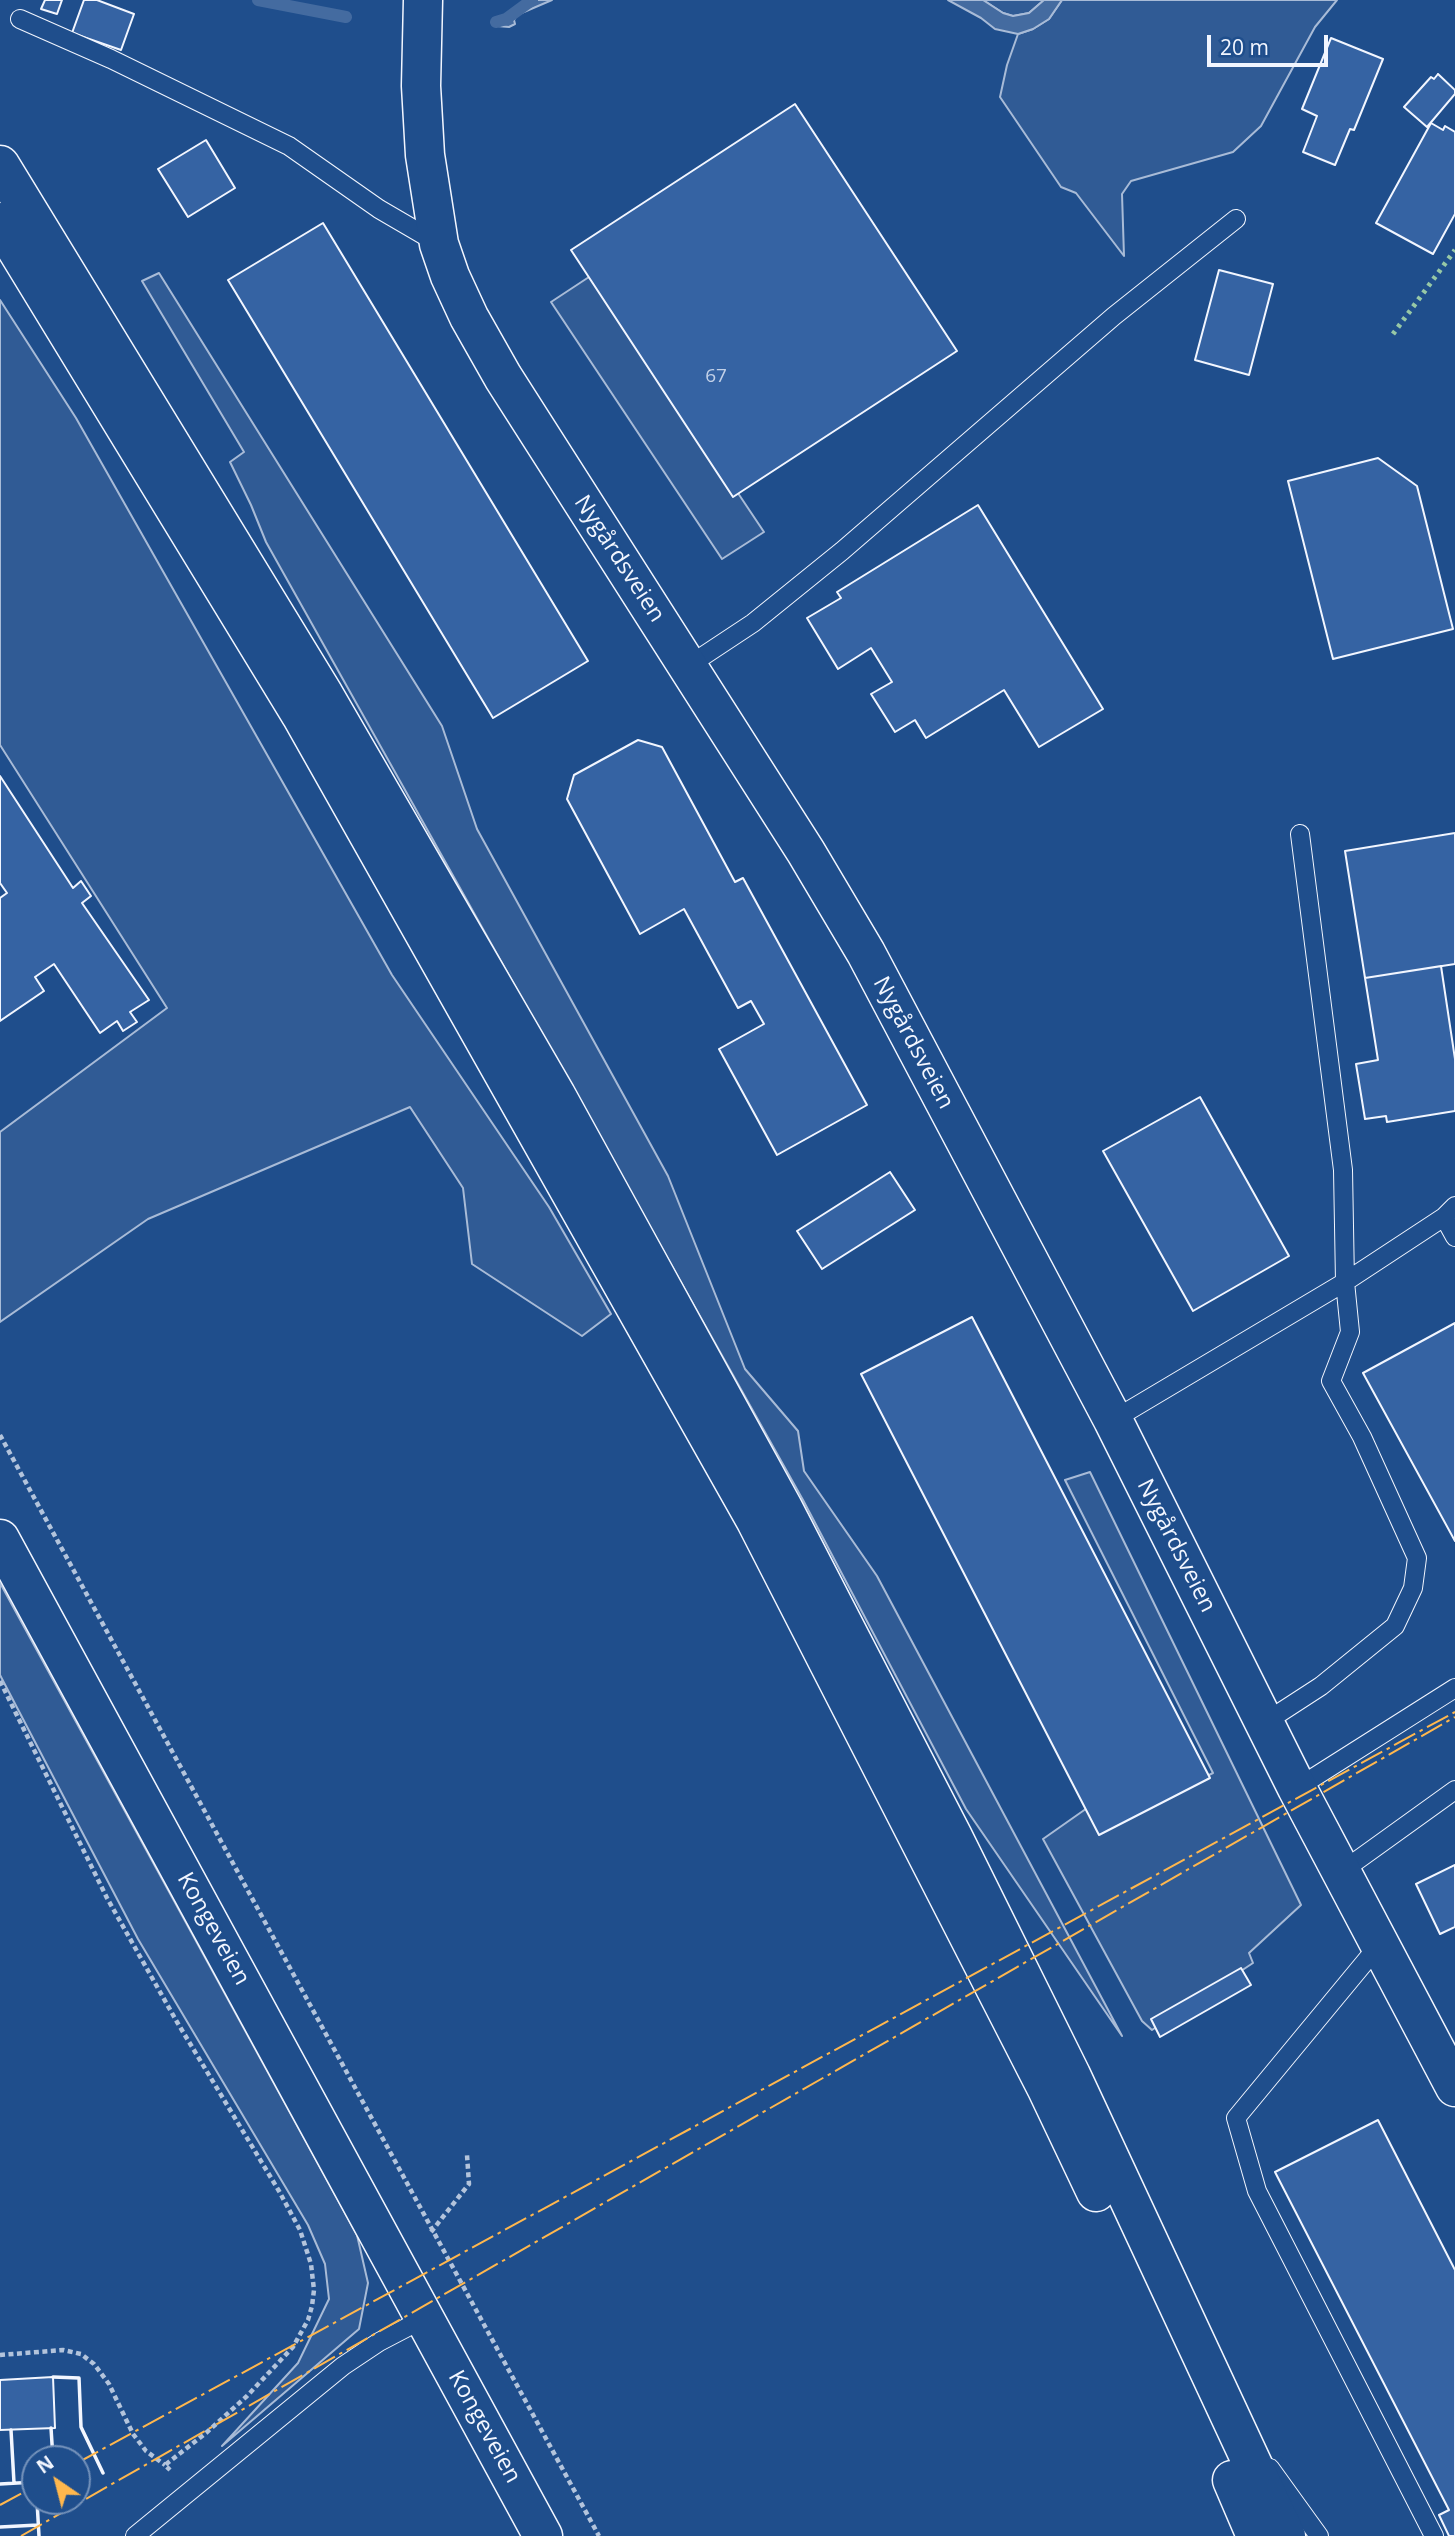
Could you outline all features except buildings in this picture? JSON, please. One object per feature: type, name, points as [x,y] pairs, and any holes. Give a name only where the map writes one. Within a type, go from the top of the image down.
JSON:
[{"type":"main road","name":"Nygårdsveien","points":[[423,0],[421,86],[425,155],[439,244],[450,276],[484,346],[806,852],[866,953],[1113,1420],[1297,1788],[1455,2087]]},
{"type":"main road","points":[[0,165],[324,695],[556,1095],[769,1484],[953,1837],[1071,2075],[1286,2536]]},
{"type":"main road","points":[[0,222],[301,715],[756,1521],[1048,2089],[1216,2442],[1256,2536]]},
{"type":"main road","points":[[0,246],[90,371]]},
{"type":"main road","name":"Kongeveien","points":[[0,1539],[543,2536]]},
{"type":"lane","points":[[20,19],[111,59],[289,146],[379,209],[439,244]]},
{"type":"lane","points":[[688,666],[752,623],[842,551],[1114,316],[1236,219]]},
{"type":"lane","points":[[1264,1723],[1321,1686],[1395,1626],[1413,1588],[1417,1558],[1362,1437],[1331,1381],[1350,1332],[1345,1282],[1343,1170],[1300,834]]},
{"type":"lane","points":[[1113,1420],[1345,1282],[1449,1211],[1455,1237]]},
{"type":"lane","points":[[1297,1788],[1455,1688]]},
{"type":"lane","points":[[1341,1872],[1455,1790]]},
{"type":"lane","points":[[1379,1945],[1236,2118],[1257,2191],[1434,2536]]},
{"type":"lane","points":[[135,2536],[343,2367],[379,2342],[425,2318]]},
{"type":"lane","points":[[1230,2413],[1319,2536]]},
{"type":"path","points":[[0,1435],[599,2536]]},
{"type":"path","points":[[0,1681],[107,1898],[177,2022],[279,2191],[300,2230],[311,2264],[314,2290],[312,2306],[308,2320],[293,2347],[247,2396],[165,2465]]},
{"type":"path","points":[[391,2256],[432,2232],[470,2184],[467,2155]]},
{"type":"path","points":[[0,2355],[63,2350],[81,2354],[94,2364],[109,2384],[133,2434],[146,2451],[191,2490]]},
{"type":"shaded area","points":[[529,0],[552,0],[517,15],[515,24],[509,27],[497,26],[497,18],[509,14]]},
{"type":"shaded area","points":[[948,0],[983,0],[1013,16],[1029,13],[1044,0],[1062,0],[1049,19],[1018,34],[995,29]]},
{"type":"shaded area","points":[[983,0],[1044,0],[1029,13],[1013,16]]},
{"type":"shaded area","points":[[1062,0],[1337,0],[1315,27],[1261,126],[1233,152],[1131,181],[1122,194],[1124,256],[1076,193],[1061,187],[1000,97],[1018,34],[1049,19]]},
{"type":"shaded area","points":[[159,273],[442,726],[477,829],[668,1176],[745,1369],[798,1431],[804,1471],[877,1576],[1122,2036],[966,1809],[803,1500],[266,542],[230,462],[244,452],[142,281]]},
{"type":"shaded area","points":[[592,275],[764,532],[722,559],[551,302]]},
{"type":"shaded area","points":[[0,300],[76,418],[392,975],[549,1207],[611,1314],[582,1336],[472,1264],[463,1188],[410,1107],[148,1219],[0,1322],[0,1132],[167,1008],[0,745]]},
{"type":"shaded area","points":[[1090,1472],[1301,1905],[1249,1953],[1253,1963],[1152,2030],[1142,2021],[1043,1839],[1090,1806],[1102,1829],[1213,1773],[1065,1480]]},
{"type":"shaded area","points":[[0,1583],[357,2235],[368,2283],[359,2329],[222,2446],[298,2363],[329,2299],[325,2264],[308,2225],[138,1939],[0,1675]]},
{"type":"waterway","points":[[258,0],[346,17]]},
{"type":"waterway","points":[[496,22],[506,19],[532,0]]},
{"type":"hedge","points":[[1393,334],[1455,250]]},
{"type":"wall","points":[[53,2377],[79,2378],[81,2427],[103,2473]]},
{"type":"wall","points":[[51,2428],[52,2445]]},
{"type":"wall","points":[[11,2430],[14,2483]]},
{"type":"wall","points":[[0,2484],[21,2483]]},
{"type":"wall","points":[[38,2515],[39,2536]]},
{"type":"wall","points":[[0,2527],[38,2525]]},
{"type":"power","points":[[91,2455],[1455,1712]]},
{"type":"power","points":[[21,2536],[1455,1717]]},
{"type":"power","points":[[0,2505],[21,2494]]}]
